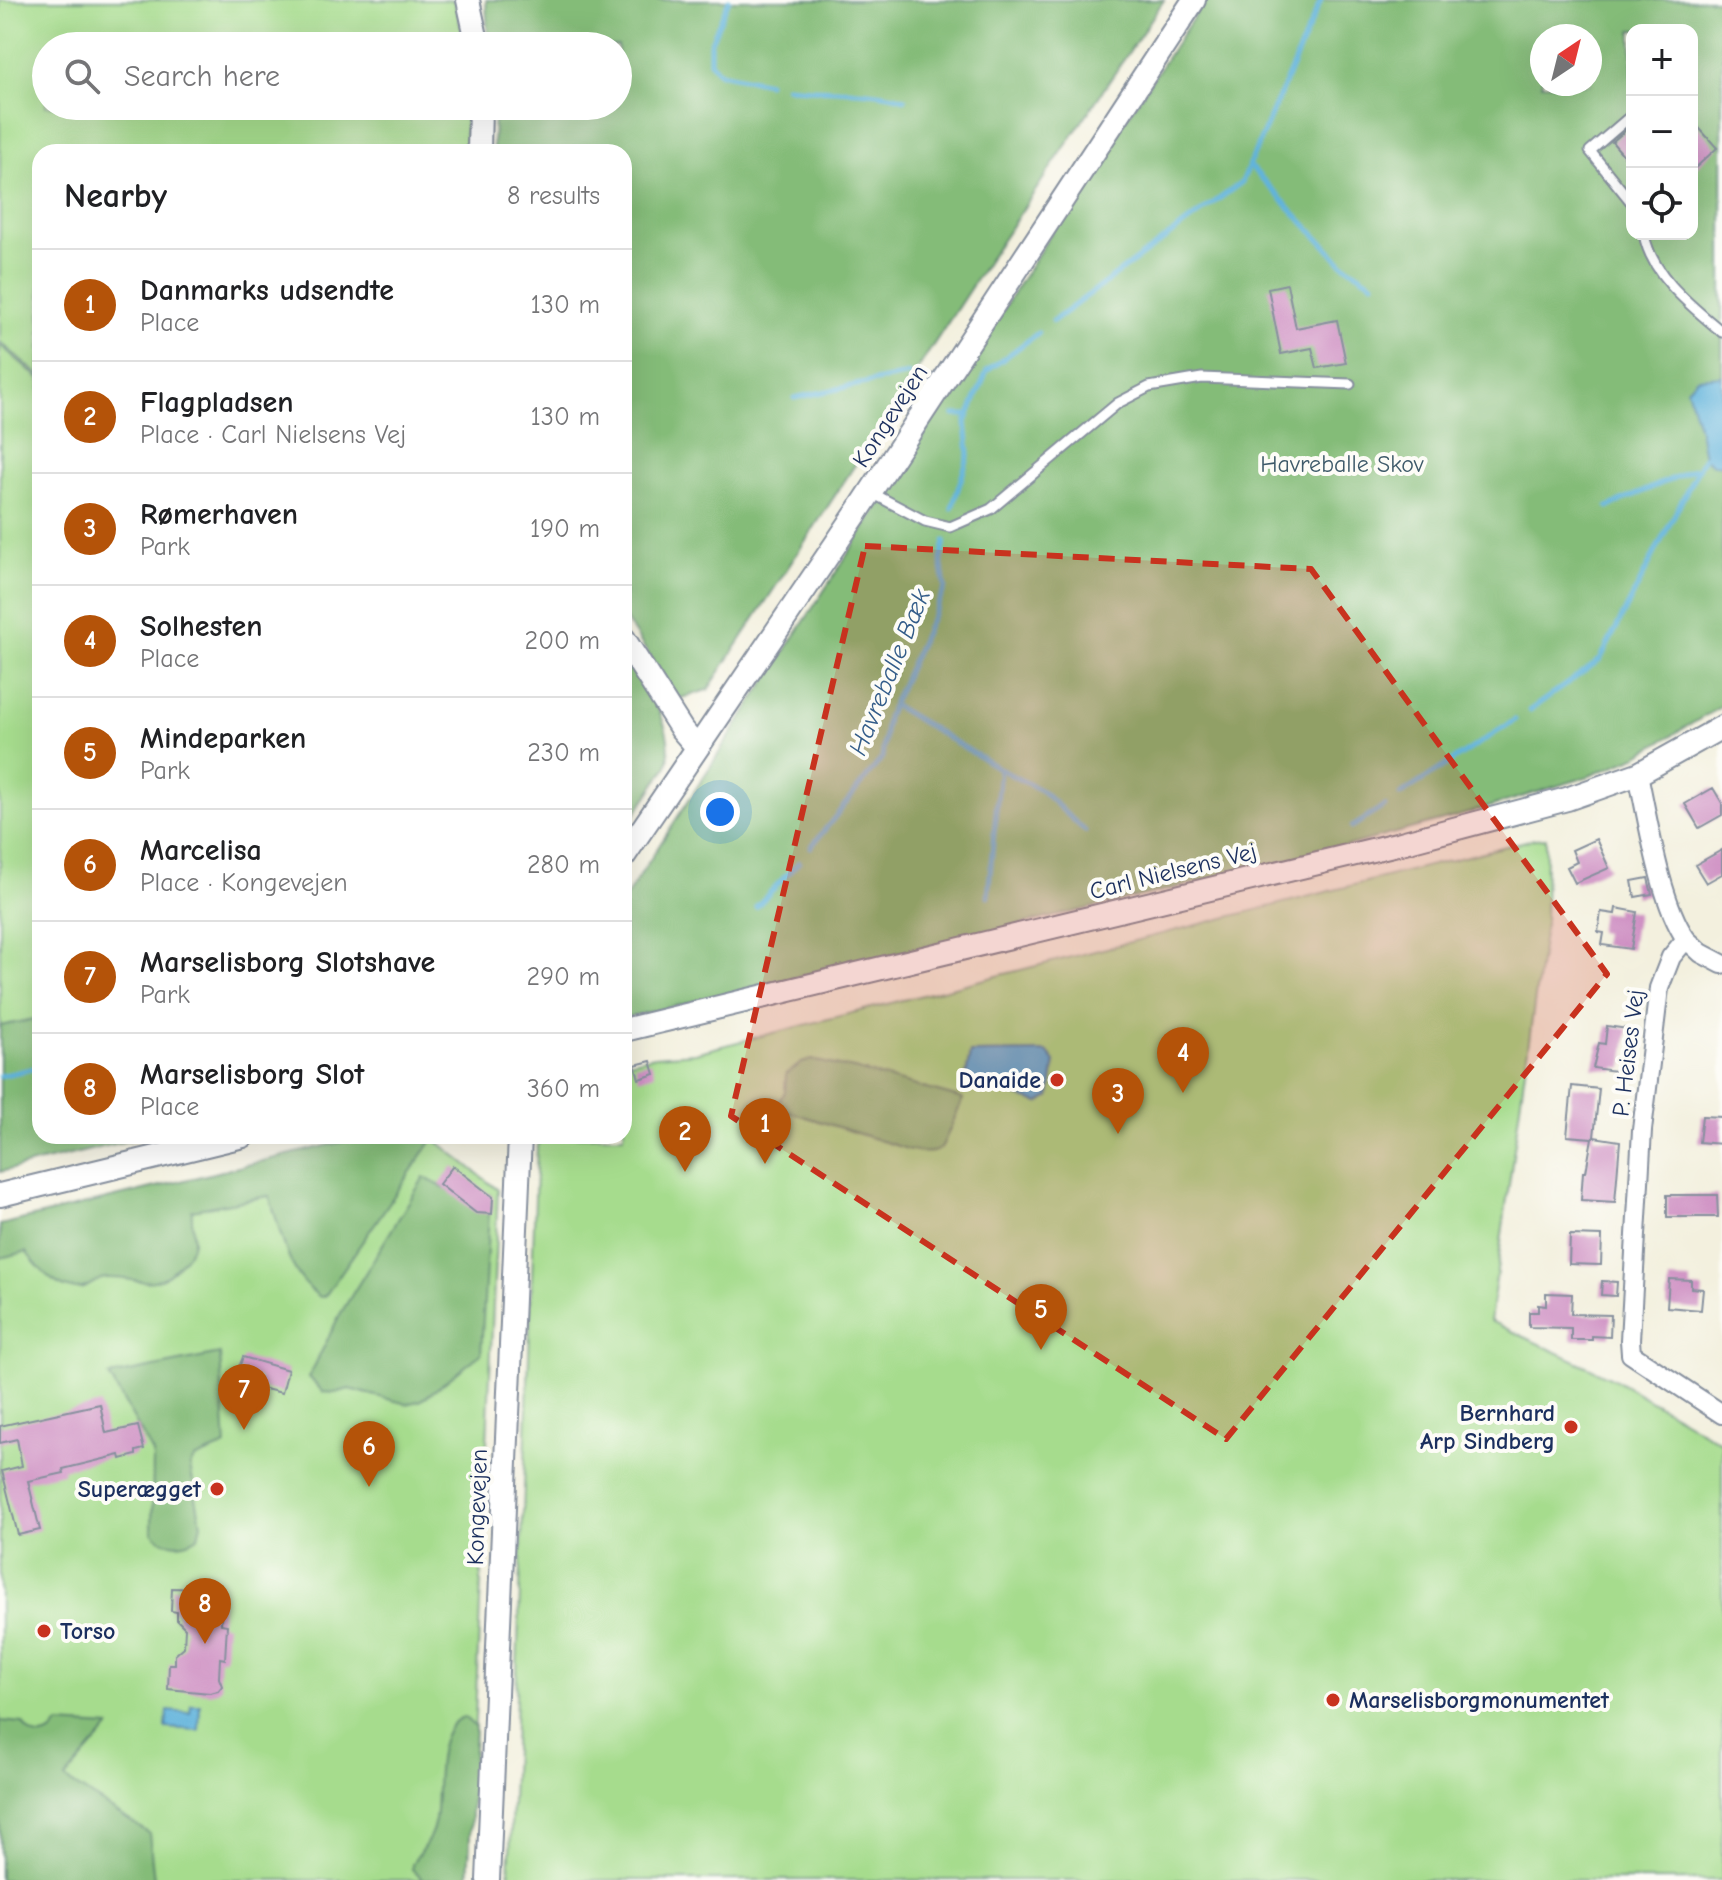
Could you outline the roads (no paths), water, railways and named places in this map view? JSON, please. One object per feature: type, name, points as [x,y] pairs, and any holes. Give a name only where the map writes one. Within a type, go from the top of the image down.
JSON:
[{"type":"street","points":[[468,0],[475,32]]},
{"type":"street","name":"Kongevejen","points":[[632,844],[871,492],[1194,0]]},
{"type":"street","points":[[479,144],[480,120]]},
{"type":"street","points":[[632,652],[682,730],[697,747]]},
{"type":"street","name":"Carl Nielsens Vej","points":[[632,1028],[1401,843],[1567,799],[1638,774],[1722,727]]},
{"type":"street","points":[[1638,774],[1675,923],[1701,953],[1722,964]]},
{"type":"street","name":"P. Heises Vej","points":[[1686,939],[1671,957],[1659,988],[1642,1130],[1631,1354],[1722,1414]]},
{"type":"street","points":[[0,1195],[210,1144]]},
{"type":"street","name":"Kongevejen","points":[[488,1880],[520,1144]]},
{"type":"lane","points":[[1626,120],[1590,151],[1626,196]]},
{"type":"lane","points":[[1645,240],[1648,254],[1662,274],[1689,304],[1722,332]]},
{"type":"lane","points":[[871,492],[925,521],[950,527],[991,509],[1118,403],[1149,387],[1202,378],[1350,384]]},
{"type":"water","points":[[1722,376],[1722,465],[1713,464],[1704,457],[1687,389],[1697,378]]},
{"type":"water","points":[[1047,1052],[1055,1062],[1050,1097],[1039,1103],[965,1081],[970,1053]]},
{"type":"water","points":[[191,1705],[200,1705],[199,1730],[166,1728],[167,1711],[190,1713]]},
{"type":"waterway","points":[[729,0],[710,44],[710,62],[720,73],[768,83]]},
{"type":"waterway","points":[[1053,321],[1242,182],[1321,0]]},
{"type":"waterway","points":[[786,87],[861,91],[905,99]]},
{"type":"waterway","points":[[1250,166],[1342,263],[1373,283]]},
{"type":"waterway","points":[[952,508],[969,454],[966,422],[987,371],[1038,333]]},
{"type":"waterway","points":[[794,398],[909,374]]},
{"type":"waterway","points":[[954,415],[969,415]]},
{"type":"waterway","points":[[1530,710],[1600,660],[1704,457]]},
{"type":"waterway","points":[[1608,507],[1694,469]]},
{"type":"waterway","name":"Havreballe Bæk","points":[[811,847],[882,758],[887,717],[945,588],[941,559],[945,541]]},
{"type":"waterway","points":[[893,705],[1000,769],[988,896]]},
{"type":"waterway","points":[[1400,795],[1515,720]]},
{"type":"waterway","points":[[1000,769],[1042,791],[1085,831]]},
{"type":"waterway","points":[[1352,827],[1385,806]]},
{"type":"waterway","name":"Havreballe Bæk","points":[[756,907],[799,862]]},
{"type":"waterway","points":[[0,1076],[32,1069]]},
{"type":"place","name":"Danaide","points":[[1057,1080]]},
{"type":"place","name":"Solhesten","points":[[1183,1093]]},
{"type":"place","name":"Rømerhaven","points":[[1118,1134]]},
{"type":"place","name":"Danmarks udsendte","points":[[765,1164]]},
{"type":"place","name":"Flagpladsen","points":[[685,1172]]},
{"type":"place","name":"Mindeparken","points":[[1041,1350]]},
{"type":"place","name":"Bernhard Arp Sindberg","points":[[1571,1427]]},
{"type":"place","name":"Marselisborg Slotshave","points":[[244,1430]]},
{"type":"place","name":"Marcelisa","points":[[369,1487]]},
{"type":"place","name":"Superægget","points":[[217,1489]]},
{"type":"place","name":"Torso","points":[[44,1631]]},
{"type":"place","name":"Marselisborg Slot","points":[[205,1644]]},
{"type":"place","name":"Marselisborgmonumentet","points":[[1333,1700]]},
{"type":"park label","name":"Havreballe Skov","points":[[1342,464]]}]
